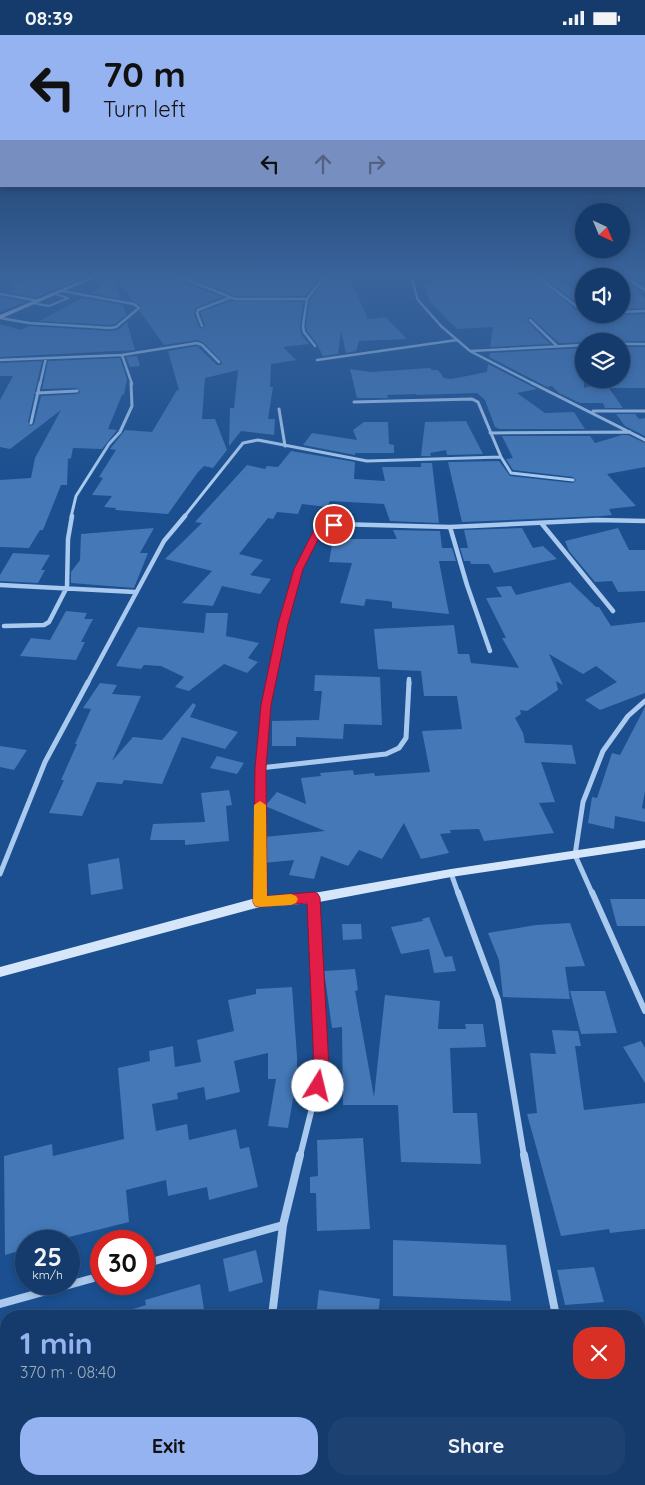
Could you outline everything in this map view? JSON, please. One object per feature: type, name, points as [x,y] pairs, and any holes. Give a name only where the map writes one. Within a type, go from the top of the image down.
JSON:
[{"type":"street","points":[[0,360],[122,355],[187,345]]},
{"type":"street","points":[[201,345],[219,362]]},
{"type":"street","points":[[317,360],[424,345]]},
{"type":"street","points":[[463,345],[470,351],[519,377],[592,411],[645,440]]},
{"type":"street","points":[[470,351],[575,345]]},
{"type":"street","points":[[4,626],[44,625],[49,622],[67,587],[68,539],[76,496],[109,444],[120,432],[132,405],[133,387],[122,355]]},
{"type":"street","points":[[32,423],[37,393],[46,359]]},
{"type":"street","points":[[37,393],[77,391]]},
{"type":"street","points":[[354,402],[472,399],[478,402],[508,471],[515,475],[573,480]]},
{"type":"street","points":[[279,409],[285,446]]},
{"type":"street","points":[[592,411],[645,411]]},
{"type":"street","points":[[490,433],[631,432]]},
{"type":"street","points":[[0,874],[45,762],[135,592],[164,541],[243,443],[258,440],[367,461],[501,457]]},
{"type":"street","points":[[260,902],[260,768],[266,705],[283,624],[299,569],[318,530],[334,525],[450,527],[597,520],[645,521]]},
{"type":"street","points":[[542,524],[613,611]]},
{"type":"street","points":[[450,527],[466,585],[490,651]]},
{"type":"street","points":[[0,585],[135,592]]},
{"type":"street","points":[[260,768],[386,755],[400,748],[406,738],[409,679]]},
{"type":"street","points":[[644,702],[628,716],[603,751],[583,802],[576,840],[576,855],[645,1011]]},
{"type":"street","points":[[0,972],[260,902],[314,898],[452,873],[645,844]]},
{"type":"street","points":[[452,873],[498,1000],[516,1117],[555,1310]]},
{"type":"street","points":[[273,1310],[284,1225],[322,1068],[314,898]]},
{"type":"street","points":[[155,1261],[284,1225]]},
{"type":"street","points":[[0,1304],[90,1279]]},
{"type":"building","points":[[0,345],[133,345],[135,350],[0,357]]},
{"type":"building","points":[[206,345],[303,345],[283,347],[296,360],[271,364],[270,387],[273,387],[268,419],[275,419],[274,435],[241,431],[229,446],[230,408],[234,408],[238,370],[205,378],[202,419],[215,419],[227,450],[213,468],[204,466],[198,472],[168,514],[115,510],[116,508],[104,507],[112,496],[92,495],[103,478],[99,477],[116,450],[110,449],[125,430],[152,432],[177,390],[179,390],[168,351],[197,346],[217,365],[221,365],[222,362]]},
{"type":"building","points":[[317,345],[339,345],[338,354],[323,356]]},
{"type":"building","points":[[344,345],[358,345],[356,351],[346,353]]},
{"type":"building","points":[[490,345],[537,345],[490,347]]},
{"type":"building","points":[[630,347],[645,347],[645,388],[630,388]]},
{"type":"building","points":[[575,348],[575,388],[609,388],[623,408],[605,408],[603,403],[580,403],[559,393],[552,386],[547,387],[489,357],[490,353]]},
{"type":"building","points":[[137,356],[140,366],[130,367],[126,357]]},
{"type":"building","points":[[120,358],[127,379],[124,394],[108,429],[117,430],[102,449],[73,448],[71,458],[68,459],[67,485],[61,485],[43,530],[40,530],[29,548],[0,547],[0,480],[31,478],[35,458],[61,410],[10,449],[0,447],[0,400],[13,376],[0,376],[0,363],[42,361],[28,422],[31,426],[34,424],[41,396],[77,394],[80,392],[77,388],[42,389],[48,361]]},
{"type":"building","points":[[488,364],[537,389],[517,393],[545,413],[574,412],[585,429],[499,429],[495,427],[485,400],[477,393],[387,395],[388,398],[357,398],[350,369],[371,372],[430,368],[438,370],[444,378],[451,379],[487,372]]},
{"type":"building","points":[[616,414],[635,414],[639,419],[645,418],[645,436],[625,426]]},
{"type":"building","points":[[466,421],[483,454],[447,455],[446,450],[430,453],[431,456],[421,456],[425,422]]},
{"type":"building","points":[[364,422],[388,422],[389,444],[394,445],[394,453],[355,453],[355,455],[303,445],[312,433],[357,440],[353,430]]},
{"type":"building","points":[[628,435],[645,443],[645,467],[607,474],[636,506],[609,509],[612,515],[462,522],[448,462],[499,461],[510,476],[573,483],[576,480],[573,477],[513,470],[506,459],[513,458],[502,436],[590,436],[595,443]]},
{"type":"building","points":[[291,451],[355,462],[354,479],[385,481],[382,467],[421,467],[421,463],[432,463],[439,523],[390,521],[384,504],[330,501],[327,507],[302,504],[298,514],[277,512],[273,519],[268,518],[239,554],[263,560],[250,575],[271,579],[260,594],[222,586],[213,606],[182,603],[212,571],[165,559],[202,523],[195,522],[247,465],[265,469],[267,466],[278,467]]},
{"type":"building","points":[[154,528],[140,553],[148,553],[134,588],[71,583],[71,572],[80,560],[81,534]]},
{"type":"building","points":[[522,528],[533,548],[543,546],[557,559],[494,573],[489,564],[471,564],[470,561],[464,561],[460,548],[468,548],[464,530]]},
{"type":"building","points":[[618,528],[629,550],[645,550],[645,591],[618,592],[612,581],[595,582],[569,551],[565,541]]},
{"type":"building","points":[[393,530],[440,531],[442,548],[452,548],[456,561],[439,561],[449,614],[392,608],[392,602],[388,601],[366,599],[364,606],[340,603],[352,563],[329,562],[333,539],[397,539]]},
{"type":"building","points":[[13,553],[50,555],[41,570],[45,570],[38,583],[0,581],[0,575]]},
{"type":"building","points":[[570,582],[596,607],[599,607],[611,626],[645,622],[645,693],[600,710],[585,700],[617,682],[596,666],[583,674],[549,654],[563,685],[556,681],[558,690],[527,711],[520,710],[521,714],[515,718],[523,733],[525,743],[572,745],[576,764],[541,762],[555,802],[539,803],[554,833],[484,841],[479,829],[450,830],[451,833],[440,834],[449,853],[421,859],[404,823],[382,859],[359,850],[348,866],[321,856],[314,879],[289,875],[294,860],[264,863],[264,837],[325,831],[265,806],[277,792],[306,804],[301,778],[321,776],[320,773],[353,770],[354,775],[374,773],[375,776],[430,772],[422,731],[462,729],[457,696],[424,696],[421,671],[378,669],[374,629],[454,625],[458,654],[469,654],[471,663],[519,668],[502,638],[506,638],[486,598],[502,597],[496,587],[511,586],[516,595]]},
{"type":"building","points":[[66,611],[87,613],[84,619],[93,619],[81,642],[85,642],[76,660],[20,656],[31,638],[50,640]]},
{"type":"building","points":[[206,613],[228,613],[226,636],[259,643],[248,658],[258,662],[247,673],[224,664],[189,691],[175,687],[184,677],[161,666],[144,665],[141,669],[116,666],[138,627],[204,633]]},
{"type":"building","points":[[315,675],[380,677],[382,725],[344,724],[343,739],[296,737],[296,746],[272,746],[272,721],[319,720],[322,691],[314,691]]},
{"type":"building","points":[[100,683],[117,685],[112,694],[141,696],[112,761],[133,737],[162,740],[193,703],[196,705],[190,717],[238,732],[225,749],[182,737],[162,784],[124,780],[122,784],[97,782],[82,816],[49,813],[64,780],[61,780],[77,744],[75,744],[91,709],[83,708]]},
{"type":"building","points":[[645,707],[645,791],[642,808],[645,809],[645,822],[615,816],[614,829],[588,823],[592,797],[597,798],[612,753],[620,755]]},
{"type":"building","points":[[0,746],[27,750],[14,770],[0,767]]},
{"type":"building","points":[[217,756],[244,763],[237,774],[210,768]]},
{"type":"building","points":[[229,790],[232,805],[226,806],[229,841],[185,845],[185,840],[150,840],[153,824],[205,822],[201,793]]},
{"type":"building","points":[[119,858],[123,889],[91,895],[88,864]]},
{"type":"building","points":[[610,899],[645,899],[645,926],[617,926]]},
{"type":"building","points":[[429,917],[445,957],[452,956],[456,971],[434,973],[429,949],[401,954],[391,927],[423,921],[422,919]]},
{"type":"building","points":[[570,923],[585,966],[565,967],[570,999],[503,997],[499,960],[488,933],[536,925]]},
{"type":"building","points":[[342,924],[361,924],[362,939],[343,940]]},
{"type":"building","points":[[355,969],[358,990],[355,991],[374,1097],[385,995],[440,1001],[438,1029],[466,1029],[465,1024],[483,1024],[486,1047],[450,1048],[453,1113],[477,1113],[481,1164],[401,1162],[398,1105],[343,1105],[342,1027],[332,1028],[324,971]]},
{"type":"building","points":[[292,987],[297,1076],[288,1128],[268,1126],[276,1079],[268,1079],[268,1053],[234,1061],[240,1092],[206,1100],[204,1087],[177,1093],[178,1099],[152,1104],[156,1131],[187,1124],[189,1140],[236,1129],[240,1149],[249,1147],[258,1187],[209,1200],[207,1187],[168,1196],[166,1180],[126,1190],[129,1222],[90,1230],[90,1232],[80,1234],[80,1230],[15,1230],[15,1252],[5,1255],[4,1156],[52,1144],[53,1156],[124,1139],[118,1068],[150,1061],[149,1051],[173,1046],[175,1067],[201,1062],[197,1040],[234,1031],[228,1000],[256,994],[256,989]]},
{"type":"building","points":[[570,991],[605,991],[617,1033],[581,1034]]},
{"type":"building","points":[[552,1030],[578,1031],[581,1046],[575,1046],[584,1110],[645,1103],[645,1229],[610,1233],[609,1229],[561,1236],[527,1114],[537,1113],[530,1053],[556,1054]]},
{"type":"building","points":[[641,1041],[645,1048],[645,1083],[623,1047]]},
{"type":"building","points":[[363,1138],[370,1229],[317,1231],[316,1193],[310,1193],[310,1177],[318,1176],[317,1140]]},
{"type":"building","points":[[393,1240],[506,1245],[511,1301],[393,1296]]},
{"type":"building","points":[[256,1250],[263,1282],[229,1292],[223,1259]]},
{"type":"building","points":[[594,1267],[604,1302],[565,1305],[557,1270]]},
{"type":"building","points":[[200,1284],[204,1310],[130,1310],[146,1305],[145,1300]]},
{"type":"building","points":[[319,1290],[380,1299],[379,1310],[317,1310]]},
{"type":"slow traffic","points":[[260,805],[260,902],[291,899]]},
{"type":"route","points":[[318,1086],[322,1068],[314,898],[260,902],[260,768],[266,705],[283,624],[299,569],[318,530],[334,525]]}]
